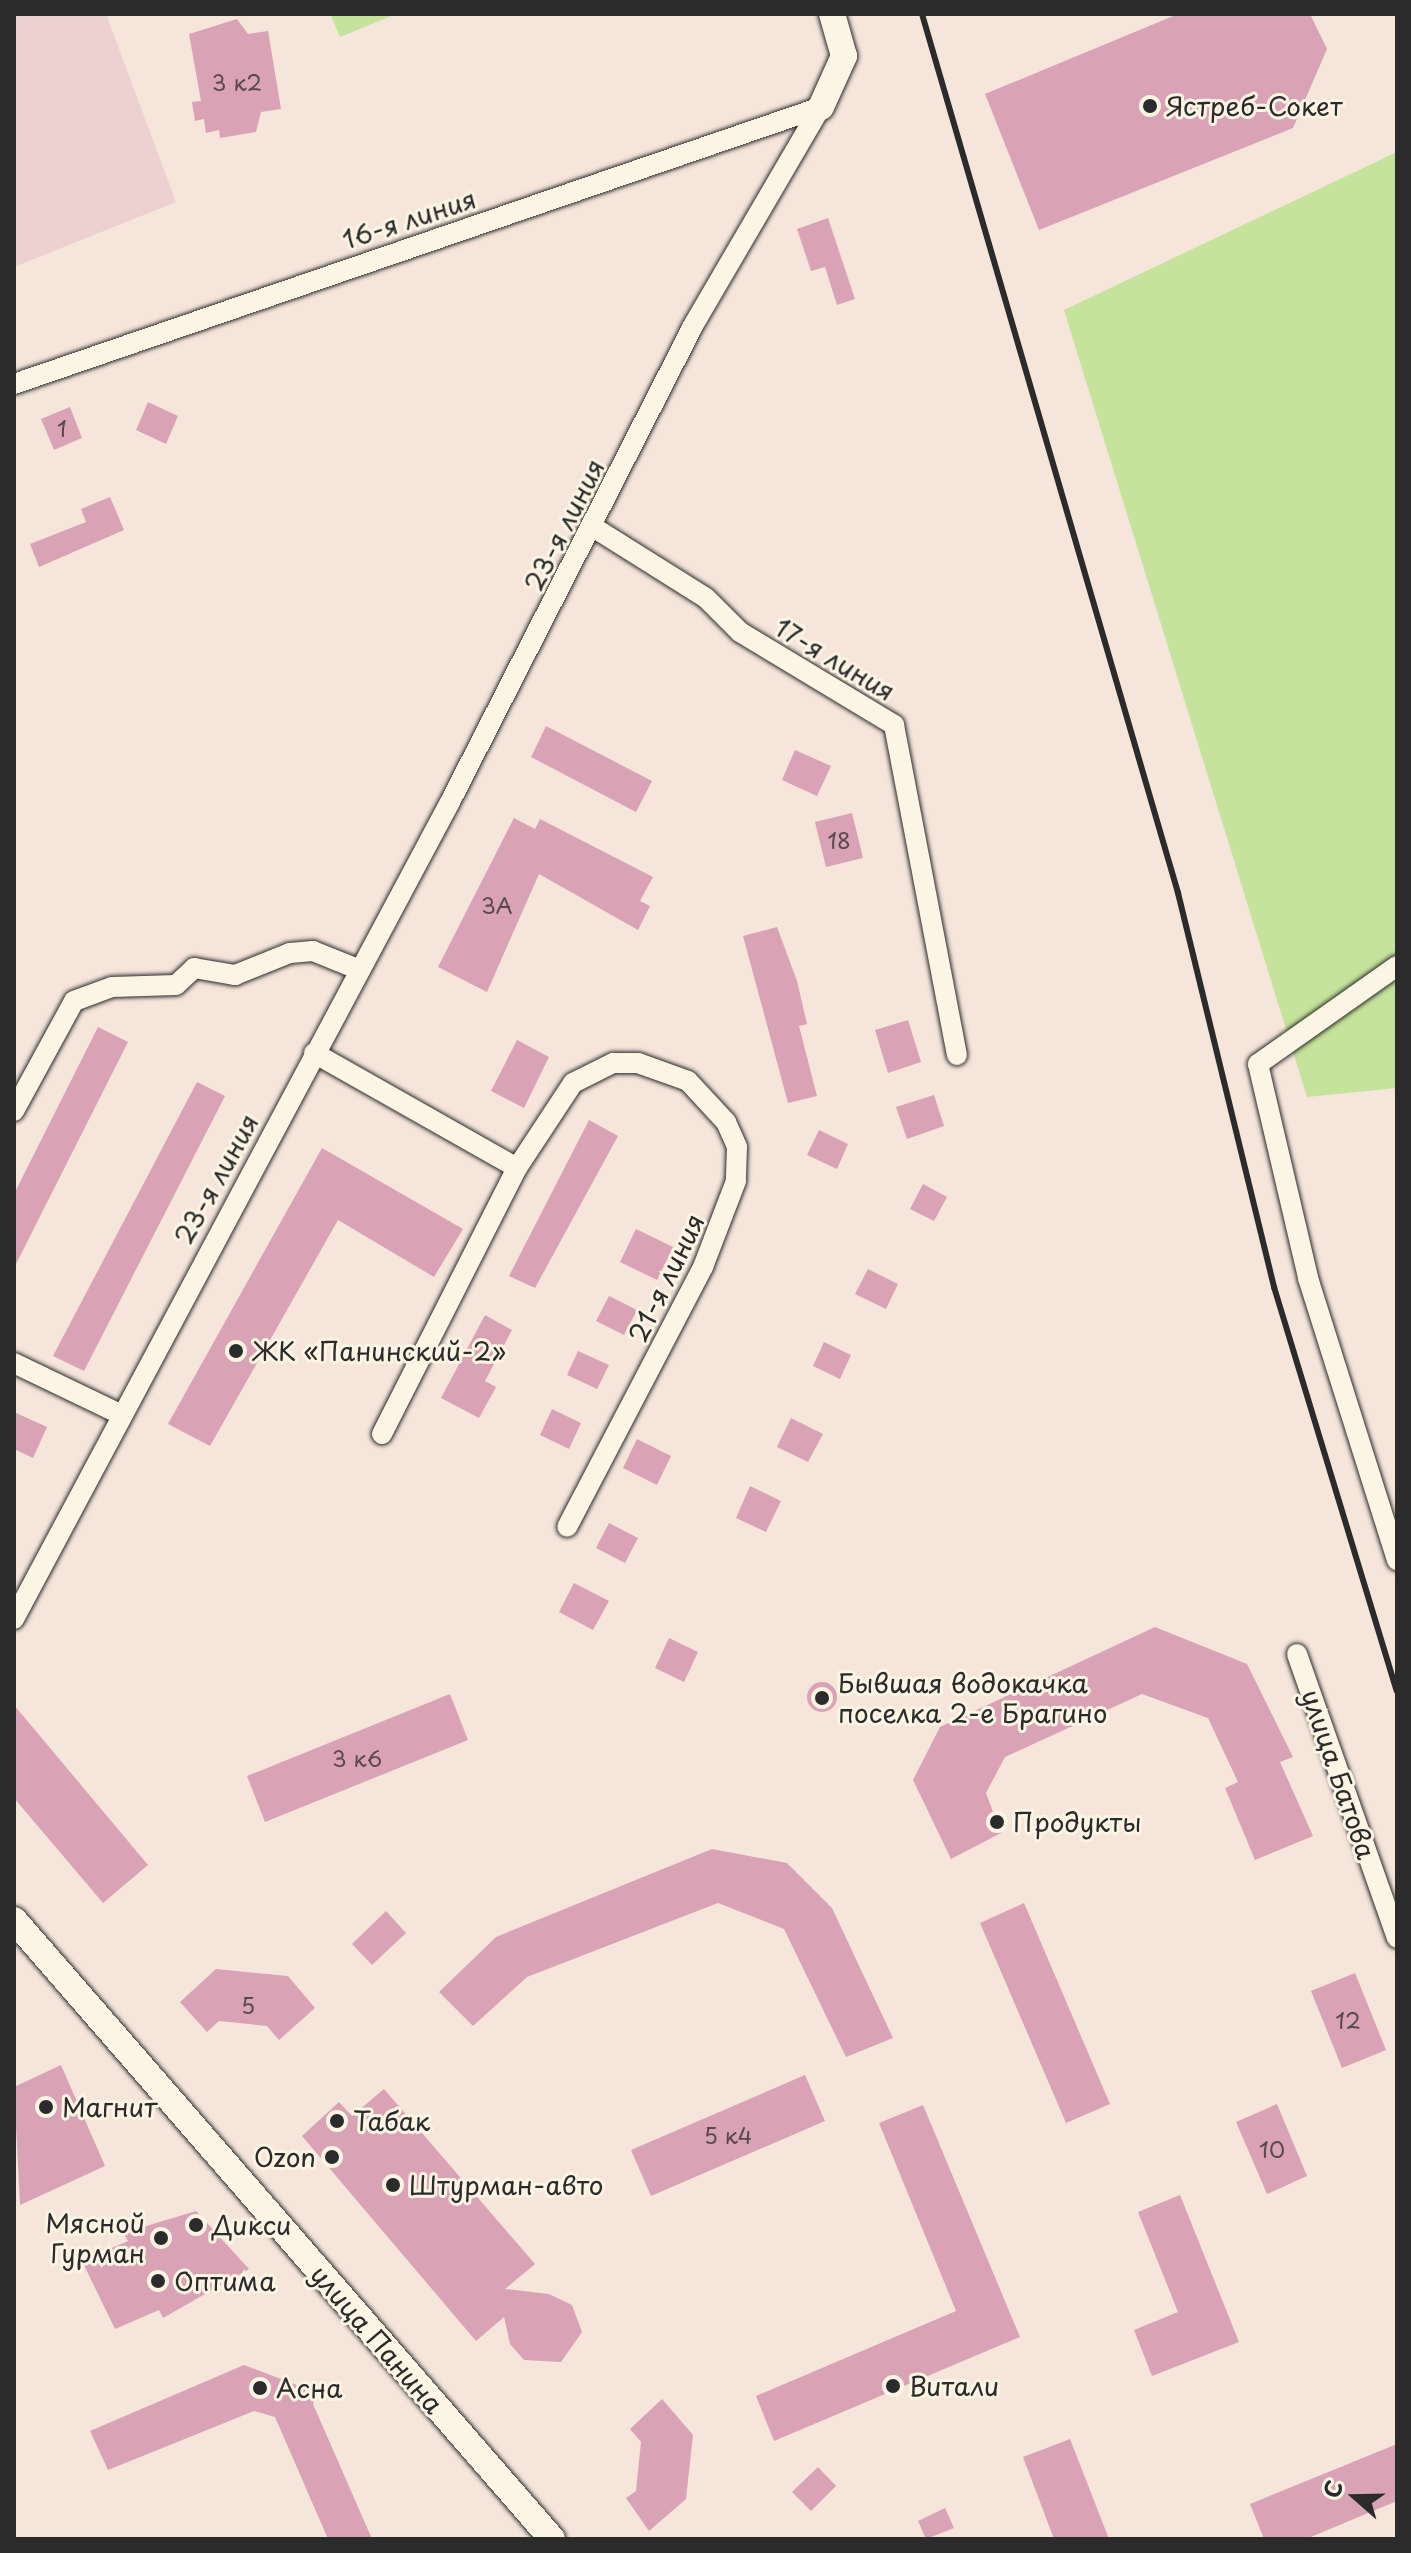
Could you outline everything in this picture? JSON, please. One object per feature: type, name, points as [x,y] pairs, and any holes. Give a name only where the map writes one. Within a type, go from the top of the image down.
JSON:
[{"type":"street","points":[[821,107],[844,56],[832,14]]},
{"type":"street","name":"16-я линия","points":[[14,384],[821,107]]},
{"type":"street","name":"23-я линия","points":[[14,1619],[118,1413],[360,970],[593,527],[694,324],[821,107]]},
{"type":"street","name":"17-я линия","points":[[593,527],[706,598],[740,632],[894,725],[957,1055]]},
{"type":"street","points":[[14,1111],[74,1001],[112,987],[176,985],[194,968],[235,975],[290,953],[313,951],[360,970]]},
{"type":"street","points":[[1397,966],[1258,1064],[1308,1278],[1397,1560]]},
{"type":"street","points":[[314,1053],[517,1168],[382,1434]]},
{"type":"street","name":"21-я линия","points":[[517,1168],[545,1117],[589,1071],[613,1063],[661,1070],[688,1081],[726,1122],[737,1147],[736,1181],[703,1267],[567,1527]]},
{"type":"street","points":[[14,1363],[118,1413]]},
{"type":"street","name":"улица Батова","points":[[1297,1654],[1397,1938]]},
{"type":"street","name":"улица Панина","points":[[14,1920],[552,2539]]},
{"type":"shaded area","points":[[14,14],[106,14],[176,202],[14,267]]},
{"type":"green space","points":[[330,14],[396,14],[340,37]]},
{"type":"green space","points":[[1397,152],[1397,1088],[1307,1097],[1064,310]]},
{"type":"building","points":[[1178,14],[1310,14],[1327,49],[1293,128],[1039,230],[985,94]]},
{"type":"building","points":[[237,19],[248,34],[268,31],[281,109],[261,112],[256,132],[220,138],[219,130],[206,133],[204,119],[195,121],[192,102],[201,101],[189,34]]},
{"type":"building","points":[[828,218],[855,299],[837,305],[825,267],[811,271],[797,229]]},
{"type":"building","points":[[148,402],[178,416],[166,444],[136,430]]},
{"type":"building","points":[[70,407],[82,438],[54,450],[41,419]]},
{"type":"building","points":[[110,497],[124,530],[39,567],[30,544],[86,522],[81,509]]},
{"type":"building","points":[[546,726],[652,781],[636,812],[531,757]]},
{"type":"building","points":[[795,750],[831,766],[817,796],[782,780]]},
{"type":"building","points":[[852,813],[863,858],[826,867],[815,822]]},
{"type":"building","points":[[514,818],[535,829],[540,819],[653,877],[640,901],[650,906],[638,930],[539,874],[487,992],[438,967]]},
{"type":"building","points":[[777,927],[797,981],[807,1024],[799,1026],[817,1096],[788,1103],[743,936]]},
{"type":"building","points":[[908,1020],[921,1062],[888,1073],[875,1030]]},
{"type":"building","points":[[98,1027],[128,1042],[14,1268],[14,1194]]},
{"type":"building","points":[[517,1040],[549,1057],[524,1108],[491,1091]]},
{"type":"building","points":[[197,1082],[225,1096],[84,1371],[53,1356]]},
{"type":"building","points":[[934,1095],[944,1126],[907,1139],[896,1107]]},
{"type":"building","points":[[589,1120],[618,1136],[535,1288],[509,1276]]},
{"type":"building","points":[[819,1130],[848,1144],[837,1169],[807,1155]]},
{"type":"building","name":"ЖК «Панинский-2»","points":[[322,1148],[463,1229],[434,1277],[338,1220],[210,1446],[168,1424]]},
{"type":"building","points":[[923,1184],[947,1197],[934,1221],[910,1209]]},
{"type":"building","points":[[636,1229],[673,1247],[657,1280],[620,1262]]},
{"type":"building","points":[[868,1269],[898,1284],[886,1309],[855,1294]]},
{"type":"building","points":[[609,1296],[637,1310],[624,1335],[596,1321]]},
{"type":"building","points":[[485,1315],[512,1330],[485,1381],[496,1387],[479,1418],[441,1398]]},
{"type":"building","points":[[824,1342],[851,1355],[840,1379],[813,1366]]},
{"type":"building","points":[[578,1351],[609,1365],[597,1389],[567,1375]]},
{"type":"building","points":[[552,1409],[581,1423],[569,1449],[540,1435]]},
{"type":"building","points":[[14,1412],[47,1427],[33,1458],[14,1449]]},
{"type":"building","points":[[791,1418],[823,1434],[808,1462],[777,1447]]},
{"type":"building","points":[[637,1439],[671,1456],[657,1485],[623,1468]]},
{"type":"building","points":[[750,1486],[781,1501],[766,1532],[736,1518]]},
{"type":"building","points":[[609,1523],[638,1538],[625,1563],[596,1548]]},
{"type":"building","points":[[574,1583],[609,1601],[593,1630],[559,1612]]},
{"type":"building","points":[[1155,1627],[1247,1664],[1293,1757],[1280,1762],[1313,1836],[1255,1860],[1225,1788],[1238,1782],[1208,1718],[1142,1694],[1005,1757],[986,1793],[1001,1833],[951,1859],[913,1780],[940,1727]]},
{"type":"building","points":[[669,1638],[698,1652],[684,1682],[655,1668]]},
{"type":"building","name":"Бывшая водокачка поселка 2-е Брагино","points":[[822,1682],[828,1683],[836,1691],[836,1703],[828,1711],[822,1712],[816,1711],[808,1703],[807,1697],[808,1691],[816,1683]]},
{"type":"building","points":[[450,1694],[468,1740],[265,1822],[247,1776]]},
{"type":"building","points":[[14,1705],[148,1865],[103,1903],[14,1798]]},
{"type":"building","points":[[712,1849],[787,1863],[832,1908],[893,2038],[846,2057],[784,1929],[718,1903],[527,1977],[473,2026],[439,1992],[496,1937]]},
{"type":"building","points":[[1024,1903],[1110,2104],[1066,2123],[980,1923]]},
{"type":"building","points":[[386,1911],[406,1933],[372,1965],[352,1944]]},
{"type":"building","points":[[216,1969],[288,1976],[315,2008],[279,2040],[267,2026],[219,2021],[207,2032],[180,2002]]},
{"type":"building","points":[[1355,1973],[1386,2050],[1342,2068],[1311,1991]]},
{"type":"building","points":[[61,2065],[105,2166],[20,2205],[14,2087]]},
{"type":"building","points":[[805,2075],[825,2121],[651,2196],[631,2150]]},
{"type":"building","points":[[384,2089],[535,2264],[505,2289],[549,2294],[572,2305],[582,2332],[561,2362],[524,2360],[510,2344],[504,2317],[476,2341],[302,2136],[339,2102],[352,2116]]},
{"type":"building","points":[[1277,2104],[1307,2176],[1267,2194],[1236,2122]]},
{"type":"building","points":[[923,2105],[1020,2337],[774,2441],[756,2396],[956,2311],[879,2123]]},
{"type":"building","points":[[1180,2195],[1239,2342],[1152,2376],[1134,2330],[1178,2312],[1138,2212]]},
{"type":"building","name":"Оптима","points":[[196,2211],[249,2269],[163,2318],[159,2310],[115,2329],[82,2261],[128,2241],[123,2233]]},
{"type":"building","points":[[244,2365],[318,2393],[313,2404],[372,2539],[328,2539],[275,2417],[254,2411],[108,2470],[90,2431]]},
{"type":"building","points":[[662,2399],[693,2435],[686,2499],[649,2531],[626,2498],[636,2491],[641,2442],[630,2429]]},
{"type":"building","points":[[1070,2439],[1109,2539],[1054,2539],[1023,2457]]},
{"type":"building","points":[[1397,2444],[1397,2501],[1306,2539],[1264,2539],[1250,2504]]},
{"type":"building","points":[[818,2467],[836,2486],[811,2511],[792,2492]]},
{"type":"building","points":[[945,2508],[954,2528],[926,2539],[918,2521]]},
{"type":"railway","points":[[922,14],[1178,893],[1274,1287],[1397,1691]]},
{"type":"place","name":"Ястреб-Сокет","points":[[1150,106]]},
{"type":"place","name":"ЖК «Панинский-2»","points":[[236,1351]]},
{"type":"place","name":"Бывшая водокачка поселка 2-е Брагино","points":[[822,1698]]},
{"type":"place","name":"Продукты","points":[[997,1822]]},
{"type":"place","name":"Магнит","points":[[46,2107]]},
{"type":"place","name":"Табак","points":[[337,2121]]},
{"type":"place","name":"Ozon","points":[[332,2157]]},
{"type":"place","name":"Штурман-авто","points":[[393,2185]]},
{"type":"place","name":"Дикси","points":[[196,2225]]},
{"type":"place","name":"Мясной Гурман","points":[[161,2238]]},
{"type":"place","name":"Оптима","points":[[158,2281]]},
{"type":"place","name":"Витали","points":[[893,2386]]},
{"type":"place","name":"Асна","points":[[260,2388]]}]
